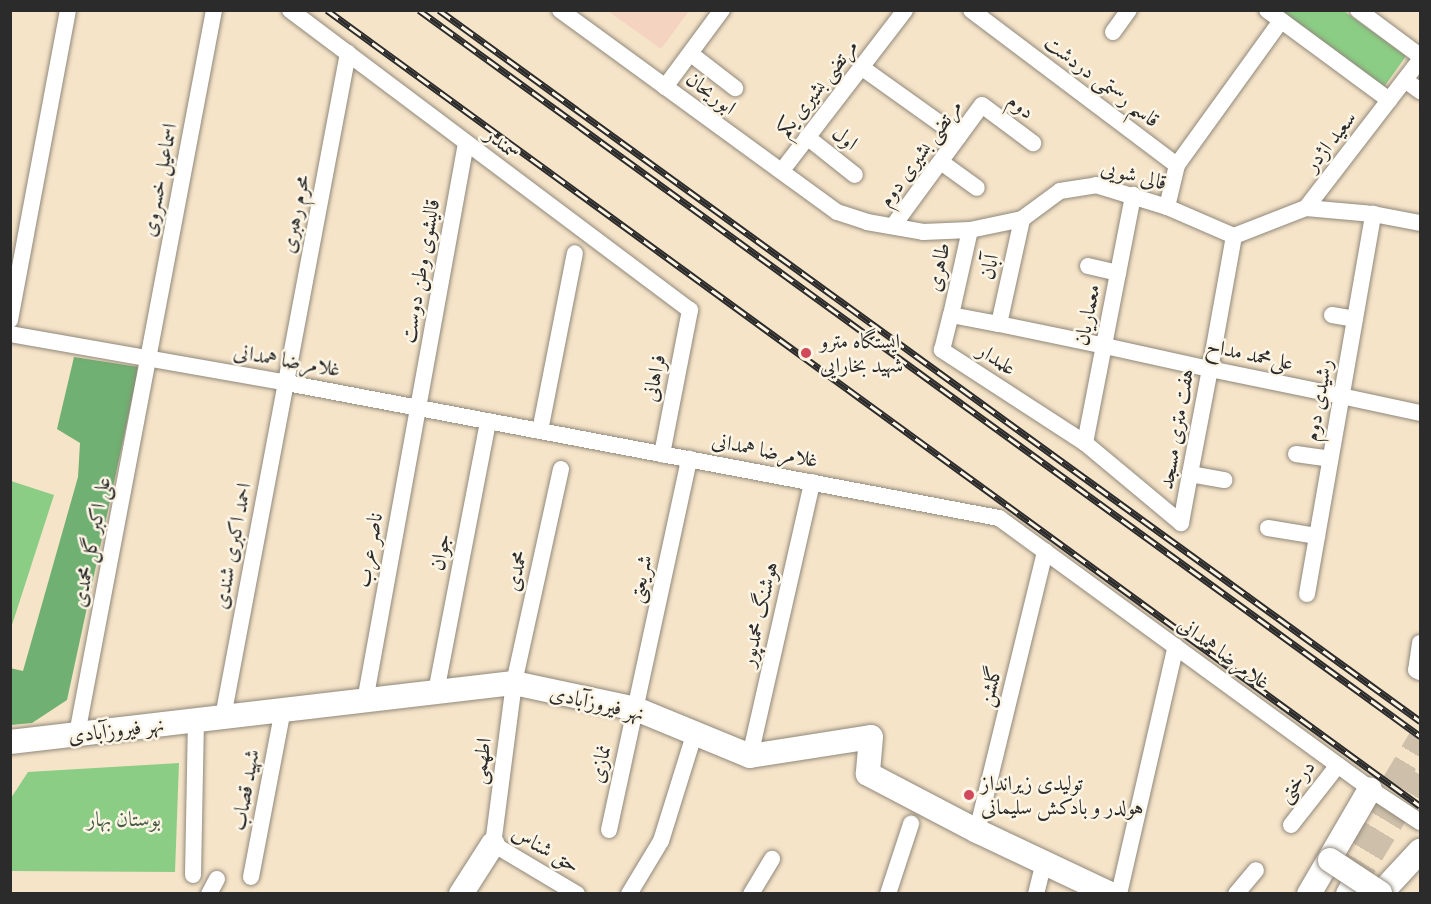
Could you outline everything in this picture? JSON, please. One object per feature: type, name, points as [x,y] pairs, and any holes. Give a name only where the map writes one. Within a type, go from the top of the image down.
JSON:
[{"type":"street","points":[[10,320],[68,10]]},
{"type":"street","name":"اسماعیل خسروی","points":[[149,358],[214,10]]},
{"type":"street","name":"سمندر","points":[[290,10],[690,310]]},
{"type":"street","name":"ابوریحان","points":[[560,10],[837,212]]},
{"type":"street","points":[[665,87],[722,10]]},
{"type":"street","name":"مرتضی بشیری یکم","points":[[787,164],[905,10]]},
{"type":"street","name":"قاسم رستمی دردشت","points":[[970,10],[1177,165]]},
{"type":"street","points":[[1113,32],[1129,10]]},
{"type":"street","points":[[1266,10],[1389,100]]},
{"type":"street","points":[[1358,10],[1420,58]]},
{"type":"street","points":[[1167,207],[1177,165],[1281,21]]},
{"type":"street","name":"محرم رهبری","points":[[286,382],[348,53]]},
{"type":"street","points":[[691,54],[735,88]]},
{"type":"street","name":"سعید اژدر","points":[[1306,208],[1420,58]]},
{"type":"street","points":[[861,67],[959,137]]},
{"type":"street","points":[[1405,80],[1420,91]]},
{"type":"street","name":"مرتضی بشیری دوم","points":[[893,226],[982,105]]},
{"type":"street","name":"دوم","points":[[982,105],[1033,143]]},
{"type":"street","name":"اول","points":[[807,137],[855,175]]},
{"type":"street","name":"قالیشوی وطن دوست","points":[[418,407],[466,143]]},
{"type":"street","points":[[941,162],[977,188]]},
{"type":"street","name":"قالی شویی","points":[[837,212],[867,222],[923,232],[970,230],[1022,219],[1060,191],[1096,185],[1167,207],[1234,236]]},
{"type":"street","name":"معماریان","points":[[1085,443],[1133,195]]},
{"type":"street","points":[[1234,236],[1306,208],[1373,214],[1420,223]]},
{"type":"street","name":"رشیدی دوم","points":[[1307,594],[1373,214]]},
{"type":"street","name":"آبان","points":[[999,324],[1022,219]]},
{"type":"street","name":"طاهری","points":[[951,315],[970,230]]},
{"type":"street","name":"هفت متری مسجد","points":[[1181,524],[1234,236]]},
{"type":"street","points":[[540,431],[575,254]]},
{"type":"street","points":[[1088,266],[1118,273]]},
{"type":"street","name":"فراهانی","points":[[662,454],[690,310]]},
{"type":"street","name":"علمدار","points":[[1105,346],[951,315],[942,350],[1085,443],[1181,524]]},
{"type":"street","points":[[1332,315],[1355,319]]},
{"type":"street","name":"غلامرضا همدانی","points":[[10,334],[286,382],[999,518],[1370,789],[1420,822]]},
{"type":"street","name":"علی‌محمد مداح","points":[[1105,346],[1420,413]]},
{"type":"street","name":"علی اکبر گل محمدی","points":[[77,734],[149,358]]},
{"type":"street","name":"احمد اکبری شندی","points":[[223,717],[286,382]]},
{"type":"street","name":"ناصر عرب","points":[[364,701],[418,407]]},
{"type":"street","name":"جوان","points":[[436,693],[488,421]]},
{"type":"street","points":[[1296,454],[1330,459]]},
{"type":"street","name":"شریعتی","points":[[636,709],[689,459]]},
{"type":"street","name":"محمدی","points":[[514,683],[561,469]]},
{"type":"street","points":[[1190,474],[1224,480]]},
{"type":"street","name":"هوشنگ محمدپور","points":[[750,756],[812,482]]},
{"type":"street","points":[[1268,528],[1317,536]]},
{"type":"street","name":"گلشن","points":[[977,831],[1046,551]]},
{"type":"street","points":[[1420,643],[1416,670],[1420,672]]},
{"type":"street","points":[[1119,894],[1176,646]]},
{"type":"street","name":"نهر فیروزآبادی","points":[[11,743],[514,683],[636,709],[750,756]]},
{"type":"street","name":"اطهمی","points":[[493,844],[514,683]]},
{"type":"street","name":"نمازی","points":[[609,830],[636,709]]},
{"type":"street","name":"شهید قصاب","points":[[251,877],[283,710]]},
{"type":"street","points":[[193,875],[196,720]]},
{"type":"street","points":[[628,894],[661,841],[695,732]]},
{"type":"street","points":[[750,756],[871,737],[868,774],[977,831],[1110,894]]},
{"type":"street","name":"درختی","points":[[1291,825],[1338,765]]},
{"type":"street","points":[[1339,882],[1370,789]]},
{"type":"street","points":[[888,894],[911,824]]},
{"type":"street","points":[[461,894],[493,844]]},
{"type":"street","name":"حق شناس","points":[[493,844],[577,894]]},
{"type":"street","points":[[1309,894],[1339,882],[1380,893],[1420,851]]},
{"type":"street","points":[[751,894],[772,859]]},
{"type":"street","points":[[1036,894],[1044,863]]},
{"type":"street","points":[[1236,894],[1256,870]]},
{"type":"shaded area","points":[[608,11],[689,11],[661,49]]},
{"type":"green space","points":[[1279,11],[1344,11],[1406,56],[1384,87]]},
{"type":"green space","points":[[74,357],[139,367],[67,700],[32,723],[11,725],[10,668],[23,671],[78,477],[80,443],[57,429]]},
{"type":"green space","points":[[10,481],[54,495],[11,628]]},
{"type":"green space","name":"بوستان بهار","points":[[179,763],[175,872],[11,871],[11,798],[28,772]]},
{"type":"tunnel","points":[[1338,876],[1420,739]]},
{"type":"tunnel","points":[[1353,885],[1420,775]]},
{"type":"railway","points":[[327,10],[1420,806]]},
{"type":"railway","points":[[419,10],[1420,736]]},
{"type":"railway","points":[[439,10],[1420,721]]},
{"type":"place","name":"ایستگاه مترو شهید بخارایی","points":[[806,353]]},
{"type":"place","name":"تولیدی زیرانداز هولدر و بادکش سلیمانی","points":[[969,795]]}]
